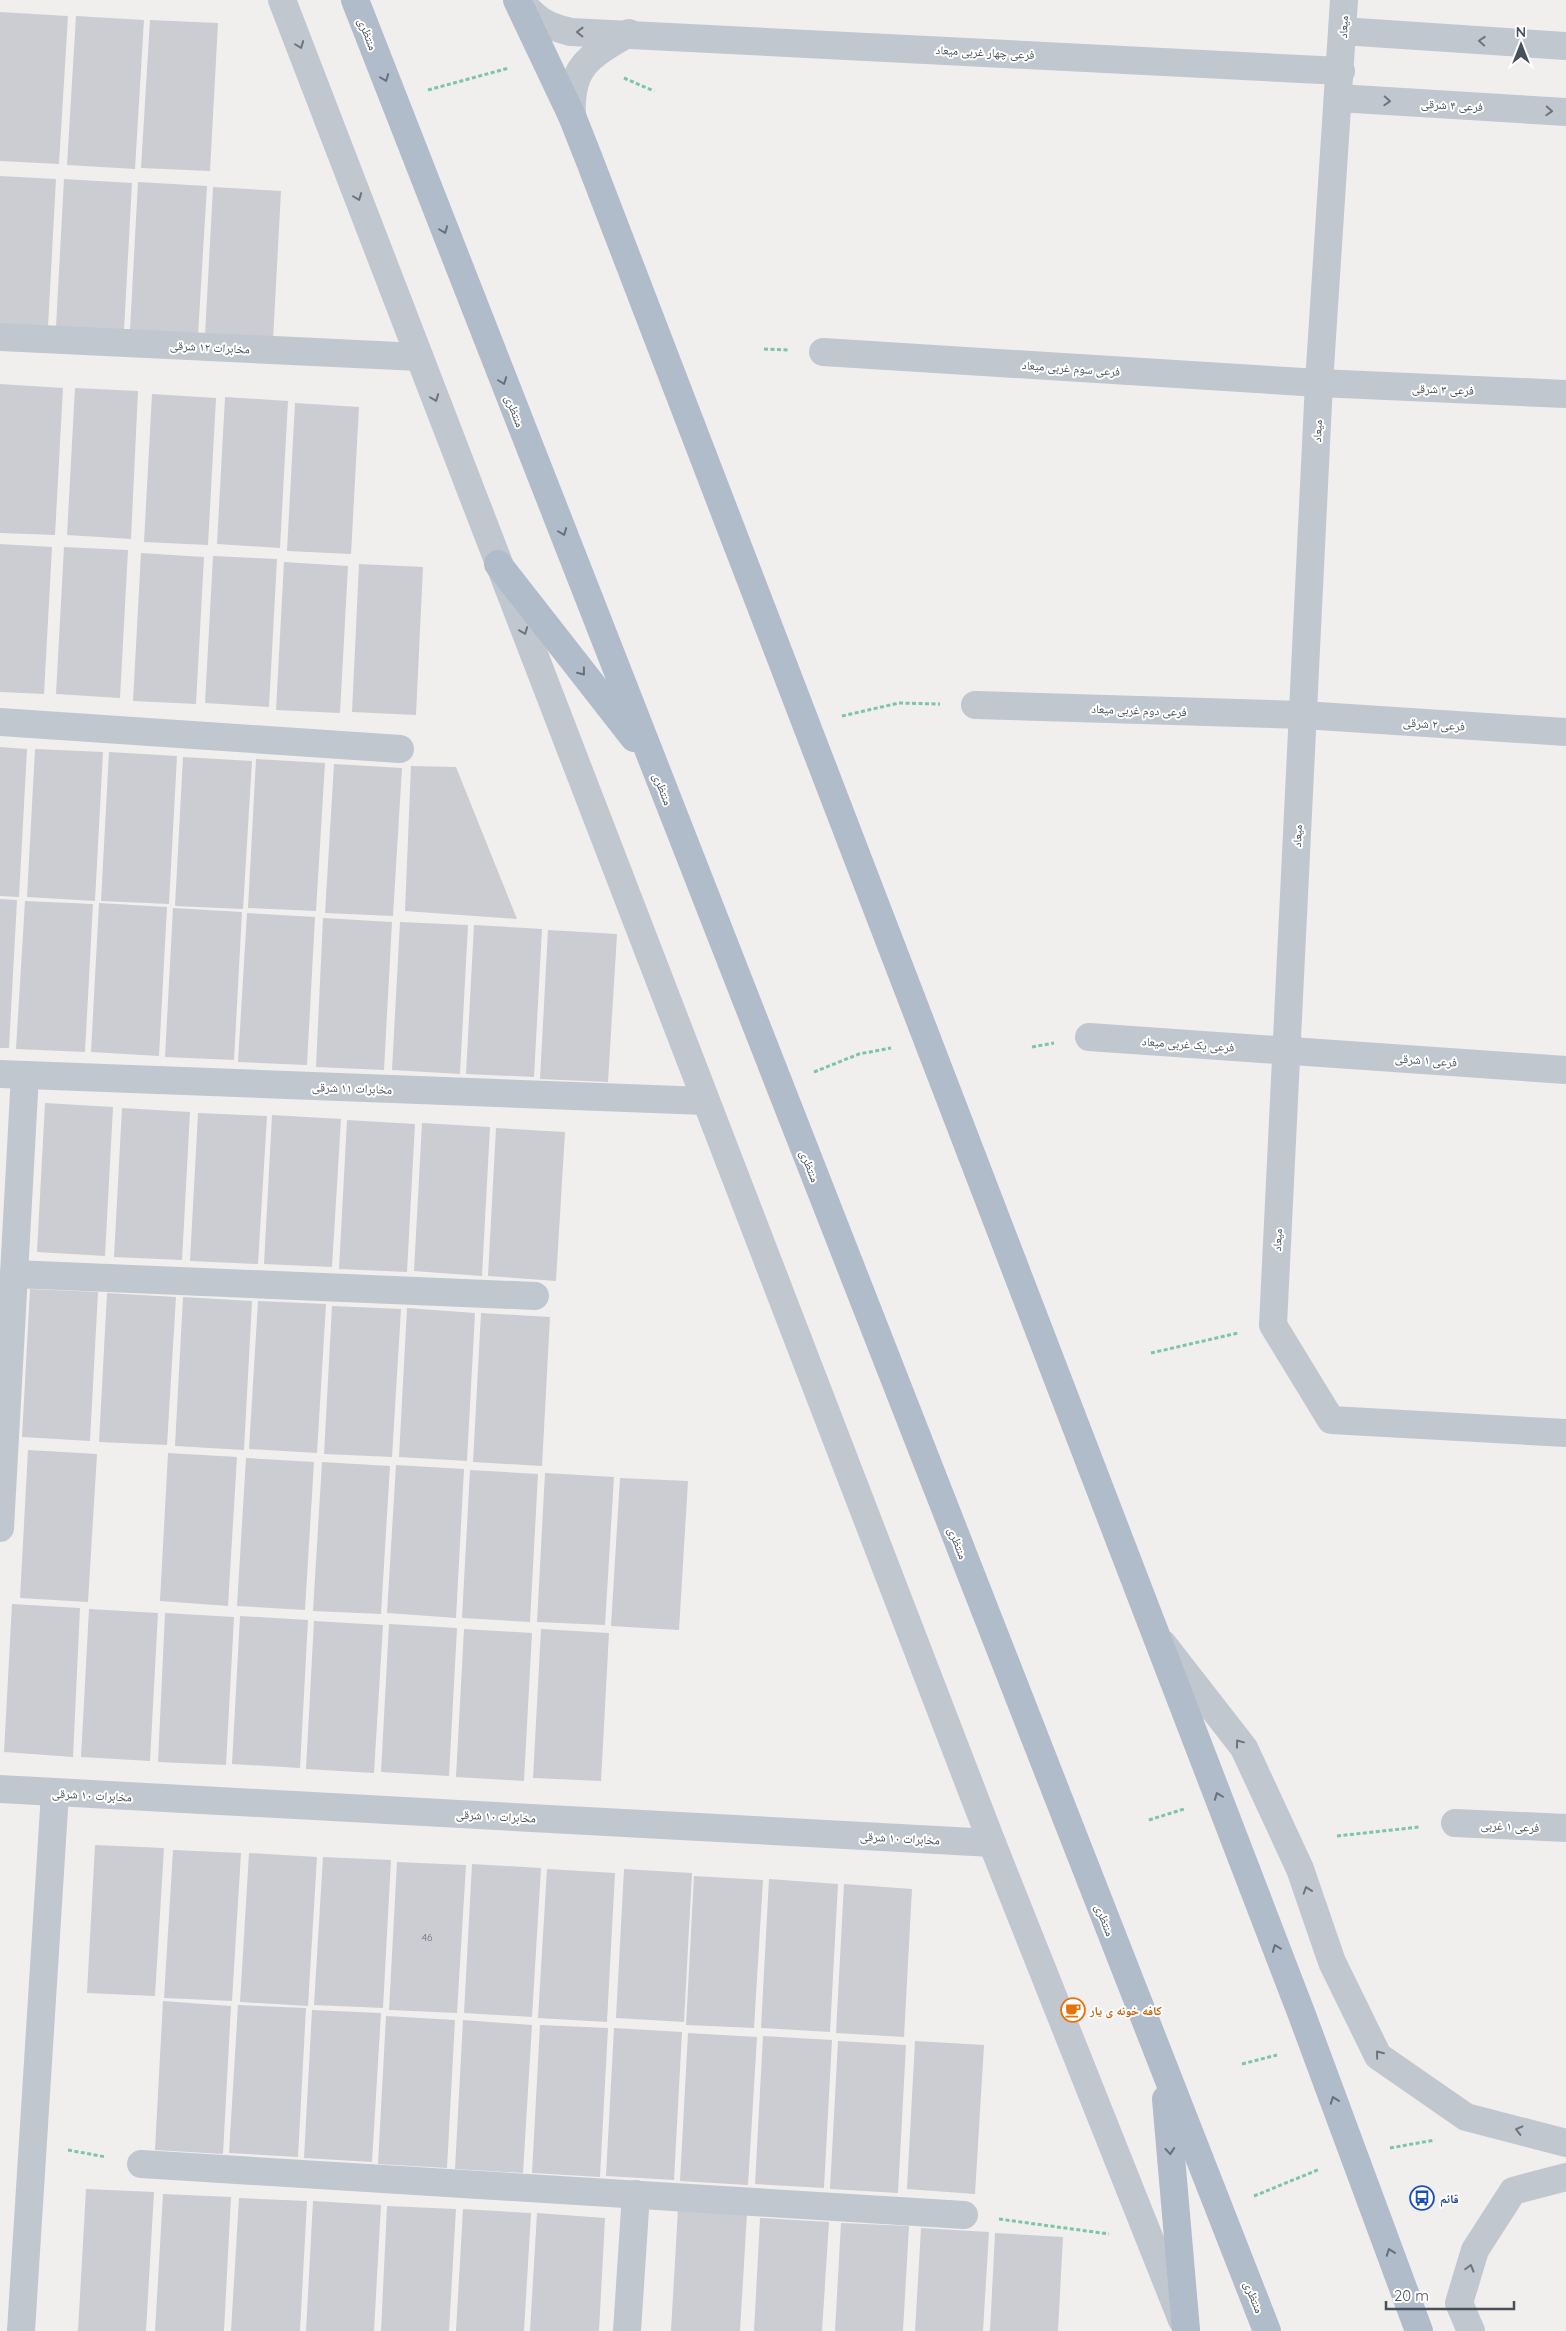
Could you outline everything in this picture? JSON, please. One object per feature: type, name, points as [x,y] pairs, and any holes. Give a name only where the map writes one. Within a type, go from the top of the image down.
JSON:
[{"type":"main road","name":"منتظری","points":[[355,0],[1163,2068],[1268,2331]]},
{"type":"main road","points":[[518,0],[572,116],[1313,2045],[1419,2331]]},
{"type":"main road","points":[[498,564],[653,762]]},
{"type":"main road","points":[[1163,2068],[1186,2331]]},
{"type":"street","points":[[282,0],[992,1843],[1186,2331]]},
{"type":"street","name":"فرعی چهار غربی میعاد","points":[[518,0],[548,27],[571,32],[629,33],[1341,71]]},
{"type":"street","name":"میعاد","points":[[1273,1325],[1319,384],[1341,71],[1344,0]]},
{"type":"street","points":[[1342,31],[1566,46]]},
{"type":"street","points":[[572,116],[571,96],[575,77],[588,61],[604,47],[629,33]]},
{"type":"street","name":"فرعی ۴ شرقی","points":[[1338,98],[1566,112]]},
{"type":"street","name":"مخابرات ۱۲ شرقی","points":[[0,337],[419,357]]},
{"type":"street","name":"فرعی سوم غربی میعاد","points":[[823,352],[1319,384]]},
{"type":"street","name":"فرعی ۳ شرقی","points":[[1319,384],[1566,394]]},
{"type":"street","name":"فرعی دوم غربی میعاد","points":[[975,706],[1303,715]]},
{"type":"street","name":"فرعی ۲ شرقی","points":[[1303,715],[1566,732]]},
{"type":"street","points":[[0,722],[400,749]]},
{"type":"street","name":"فرعی یک غربی میعاد","points":[[1090,1037],[1286,1050]]},
{"type":"street","name":"فرعی ۱ شرقی","points":[[1286,1050],[1566,1070]]},
{"type":"street","points":[[0,1528],[3,1427],[14,1274],[12,1074]]},
{"type":"street","name":"مخابرات ۱۱ شرقی","points":[[12,1074],[705,1101]]},
{"type":"street","points":[[14,1274],[535,1296]]},
{"type":"street","points":[[1273,1325],[1331,1420],[1566,1432]]},
{"type":"street","points":[[1156,1636],[1244,1748],[1300,1869],[1332,1962],[1378,2056],[1466,2117],[1566,2143]]},
{"type":"street","name":"مخابرات ۱۰ شرقی","points":[[0,1789],[992,1843]]},
{"type":"street","points":[[21,2331],[55,1793]]},
{"type":"street","name":"فرعی ۱ غربی","points":[[1455,1823],[1566,1828]]},
{"type":"street","points":[[141,2164],[964,2215]]},
{"type":"street","points":[[1471,2331],[1459,2304],[1475,2250],[1482,2238],[1513,2191],[1566,2177]]},
{"type":"street","points":[[627,2331],[636,2194]]},
{"type":"path","points":[[395,103],[436,86],[545,59]]},
{"type":"path","points":[[807,725],[899,703],[975,706]]},
{"type":"path","points":[[780,1088],[820,1069],[859,1054]]},
{"type":"path","points":[[1150,1353],[1273,1325]]},
{"type":"path","points":[[1337,1836],[1455,1823]]},
{"type":"path","points":[[32,2143],[141,2164]]},
{"type":"path","points":[[964,2215],[1150,2240]]},
{"type":"building","points":[[0,12],[68,16],[59,164],[0,161]]},
{"type":"building","points":[[76,16],[144,20],[135,169],[67,165]]},
{"type":"building","points":[[150,20],[218,23],[210,171],[141,168]]},
{"type":"building","points":[[0,176],[56,179],[48,327],[0,324]]},
{"type":"building","points":[[64,179],[132,183],[124,331],[56,327]]},
{"type":"building","points":[[138,182],[207,186],[198,335],[130,330]]},
{"type":"building","points":[[213,187],[281,191],[273,340],[205,335]]},
{"type":"building","points":[[0,384],[63,388],[55,535],[0,533]]},
{"type":"building","points":[[75,388],[138,391],[131,539],[67,535]]},
{"type":"building","points":[[152,394],[216,398],[208,545],[144,542]]},
{"type":"building","points":[[225,397],[288,401],[280,548],[217,544]]},
{"type":"building","points":[[295,403],[359,407],[351,554],[287,551]]},
{"type":"building","points":[[0,544],[52,547],[44,694],[0,692]]},
{"type":"building","points":[[64,547],[128,550],[120,698],[56,694]]},
{"type":"building","points":[[141,553],[204,557],[196,704],[133,701]]},
{"type":"building","points":[[213,556],[277,559],[269,707],[205,703]]},
{"type":"building","points":[[284,562],[348,566],[340,713],[276,710]]},
{"type":"building","points":[[359,564],[423,567],[416,715],[352,712]]},
{"type":"building","points":[[0,747],[27,749],[19,897],[0,896]]},
{"type":"building","points":[[35,749],[103,752],[95,901],[27,897]]},
{"type":"building","points":[[109,752],[177,756],[169,904],[101,901]]},
{"type":"building","points":[[183,757],[252,761],[243,909],[175,906]]},
{"type":"building","points":[[256,759],[325,763],[316,911],[248,908]]},
{"type":"building","points":[[334,764],[402,768],[393,916],[325,913]]},
{"type":"building","points":[[411,766],[456,767],[517,919],[405,911]]},
{"type":"building","points":[[0,899],[17,900],[9,1048],[0,1048]]},
{"type":"building","points":[[25,901],[93,904],[85,1052],[16,1049]]},
{"type":"building","points":[[99,903],[167,907],[159,1056],[91,1052]]},
{"type":"building","points":[[173,908],[242,912],[234,1060],[165,1057]]},
{"type":"building","points":[[247,913],[315,917],[307,1065],[238,1062]]},
{"type":"building","points":[[323,918],[392,922],[384,1070],[316,1067]]},
{"type":"building","points":[[400,922],[468,925],[460,1074],[392,1070]]},
{"type":"building","points":[[474,925],[542,929],[534,1077],[466,1074]]},
{"type":"building","points":[[548,930],[617,934],[608,1082],[540,1079]]},
{"type":"building","points":[[45,1103],[113,1107],[105,1256],[37,1252]]},
{"type":"building","points":[[122,1108],[190,1112],[182,1260],[114,1257]]},
{"type":"building","points":[[198,1113],[267,1116],[258,1264],[190,1261]]},
{"type":"building","points":[[272,1115],[341,1119],[332,1267],[264,1264]]},
{"type":"building","points":[[347,1120],[415,1124],[407,1272],[339,1269]]},
{"type":"building","points":[[422,1123],[490,1127],[482,1276],[414,1271]]},
{"type":"building","points":[[496,1128],[565,1132],[556,1281],[488,1276]]},
{"type":"building","points":[[30,1289],[98,1292],[90,1441],[22,1437]]},
{"type":"building","points":[[107,1293],[176,1297],[167,1445],[99,1442]]},
{"type":"building","points":[[183,1297],[252,1301],[244,1450],[175,1446]]},
{"type":"building","points":[[258,1301],[326,1304],[317,1453],[249,1449]]},
{"type":"building","points":[[332,1306],[401,1309],[392,1457],[324,1454]]},
{"type":"building","points":[[407,1308],[475,1313],[467,1461],[399,1457]]},
{"type":"building","points":[[481,1313],[550,1317],[542,1466],[473,1462]]},
{"type":"building","points":[[28,1450],[97,1454],[88,1602],[20,1598]]},
{"type":"building","points":[[168,1453],[237,1457],[228,1606],[160,1601]]},
{"type":"building","points":[[246,1458],[314,1462],[305,1610],[237,1606]]},
{"type":"building","points":[[322,1462],[390,1466],[381,1614],[313,1611]]},
{"type":"building","points":[[396,1465],[464,1469],[456,1618],[387,1613]]},
{"type":"building","points":[[470,1470],[538,1474],[530,1622],[462,1618]]},
{"type":"building","points":[[545,1473],[614,1477],[605,1625],[537,1622]]},
{"type":"building","points":[[620,1478],[688,1481],[679,1630],[611,1626]]},
{"type":"building","points":[[12,1604],[80,1608],[73,1757],[4,1752]]},
{"type":"building","points":[[89,1609],[158,1613],[150,1761],[81,1757]]},
{"type":"building","points":[[165,1613],[234,1617],[226,1765],[158,1762]]},
{"type":"building","points":[[240,1616],[308,1620],[300,1768],[232,1764]]},
{"type":"building","points":[[314,1621],[383,1625],[374,1773],[306,1769]]},
{"type":"building","points":[[389,1624],[457,1628],[449,1776],[381,1772]]},
{"type":"building","points":[[464,1629],[532,1633],[524,1781],[456,1777]]},
{"type":"building","points":[[541,1629],[609,1633],[601,1781],[533,1778]]},
{"type":"building","points":[[95,1845],[164,1848],[155,1996],[87,1993]]},
{"type":"building","points":[[173,1850],[241,1853],[232,2001],[164,1998]]},
{"type":"building","points":[[249,1853],[317,1857],[308,2006],[240,2002]]},
{"type":"building","points":[[323,1857],[391,1860],[383,2008],[314,2005]]},
{"type":"building","points":[[397,1862],[466,1865],[457,2013],[389,2010]]},
{"type":"building","points":[[472,1864],[541,1868],[532,2017],[464,2013]]},
{"type":"building","points":[[547,1869],[615,1873],[607,2022],[538,2018]]},
{"type":"building","points":[[624,1869],[692,1873],[684,2022],[616,2018]]},
{"type":"building","points":[[694,1876],[763,1880],[754,2028],[686,2025]]},
{"type":"building","points":[[769,1879],[838,1884],[830,2032],[761,2028]]},
{"type":"building","points":[[844,1884],[912,1889],[904,2037],[836,2033]]},
{"type":"building","points":[[163,2001],[231,2006],[223,2154],[155,2150]]},
{"type":"building","points":[[238,2005],[306,2008],[298,2157],[229,2153]]},
{"type":"building","points":[[312,2010],[381,2013],[372,2162],[304,2158]]},
{"type":"building","points":[[386,2016],[455,2020],[447,2168],[378,2164]]},
{"type":"building","points":[[463,2020],[532,2025],[523,2173],[455,2169]]},
{"type":"building","points":[[540,2025],[608,2028],[600,2177],[532,2173]]},
{"type":"building","points":[[614,2028],[682,2032],[674,2180],[606,2176]]},
{"type":"building","points":[[688,2033],[757,2037],[748,2185],[680,2181]]},
{"type":"building","points":[[763,2036],[832,2040],[824,2188],[755,2184]]},
{"type":"building","points":[[838,2041],[906,2045],[898,2193],[830,2189]]},
{"type":"building","points":[[915,2041],[984,2045],[975,2194],[907,2189]]},
{"type":"building","points":[[86,2189],[154,2192],[146,2331],[78,2331]]},
{"type":"building","points":[[163,2194],[231,2197],[224,2331],[155,2331]]},
{"type":"building","points":[[239,2198],[307,2201],[300,2331],[231,2331]]},
{"type":"building","points":[[313,2201],[381,2205],[374,2331],[306,2331]]},
{"type":"building","points":[[387,2206],[456,2209],[449,2331],[381,2331]]},
{"type":"building","points":[[463,2209],[531,2213],[524,2331],[456,2331]]},
{"type":"building","points":[[678,2209],[747,2213],[740,2331],[671,2331]]},
{"type":"building","points":[[537,2213],[605,2218],[599,2331],[530,2331]]},
{"type":"building","points":[[760,2218],[829,2222],[822,2331],[754,2331]]},
{"type":"building","points":[[841,2223],[909,2226],[903,2331],[835,2331]]},
{"type":"building","points":[[921,2228],[989,2232],[983,2331],[915,2331]]},
{"type":"building","points":[[995,2233],[1063,2237],[1058,2331],[990,2331]]},
{"type":"place","name":"کافه خونه ی یار","points":[[1073,2010]]},
{"type":"place","name":"قائم","points":[[1422,2198]]}]
